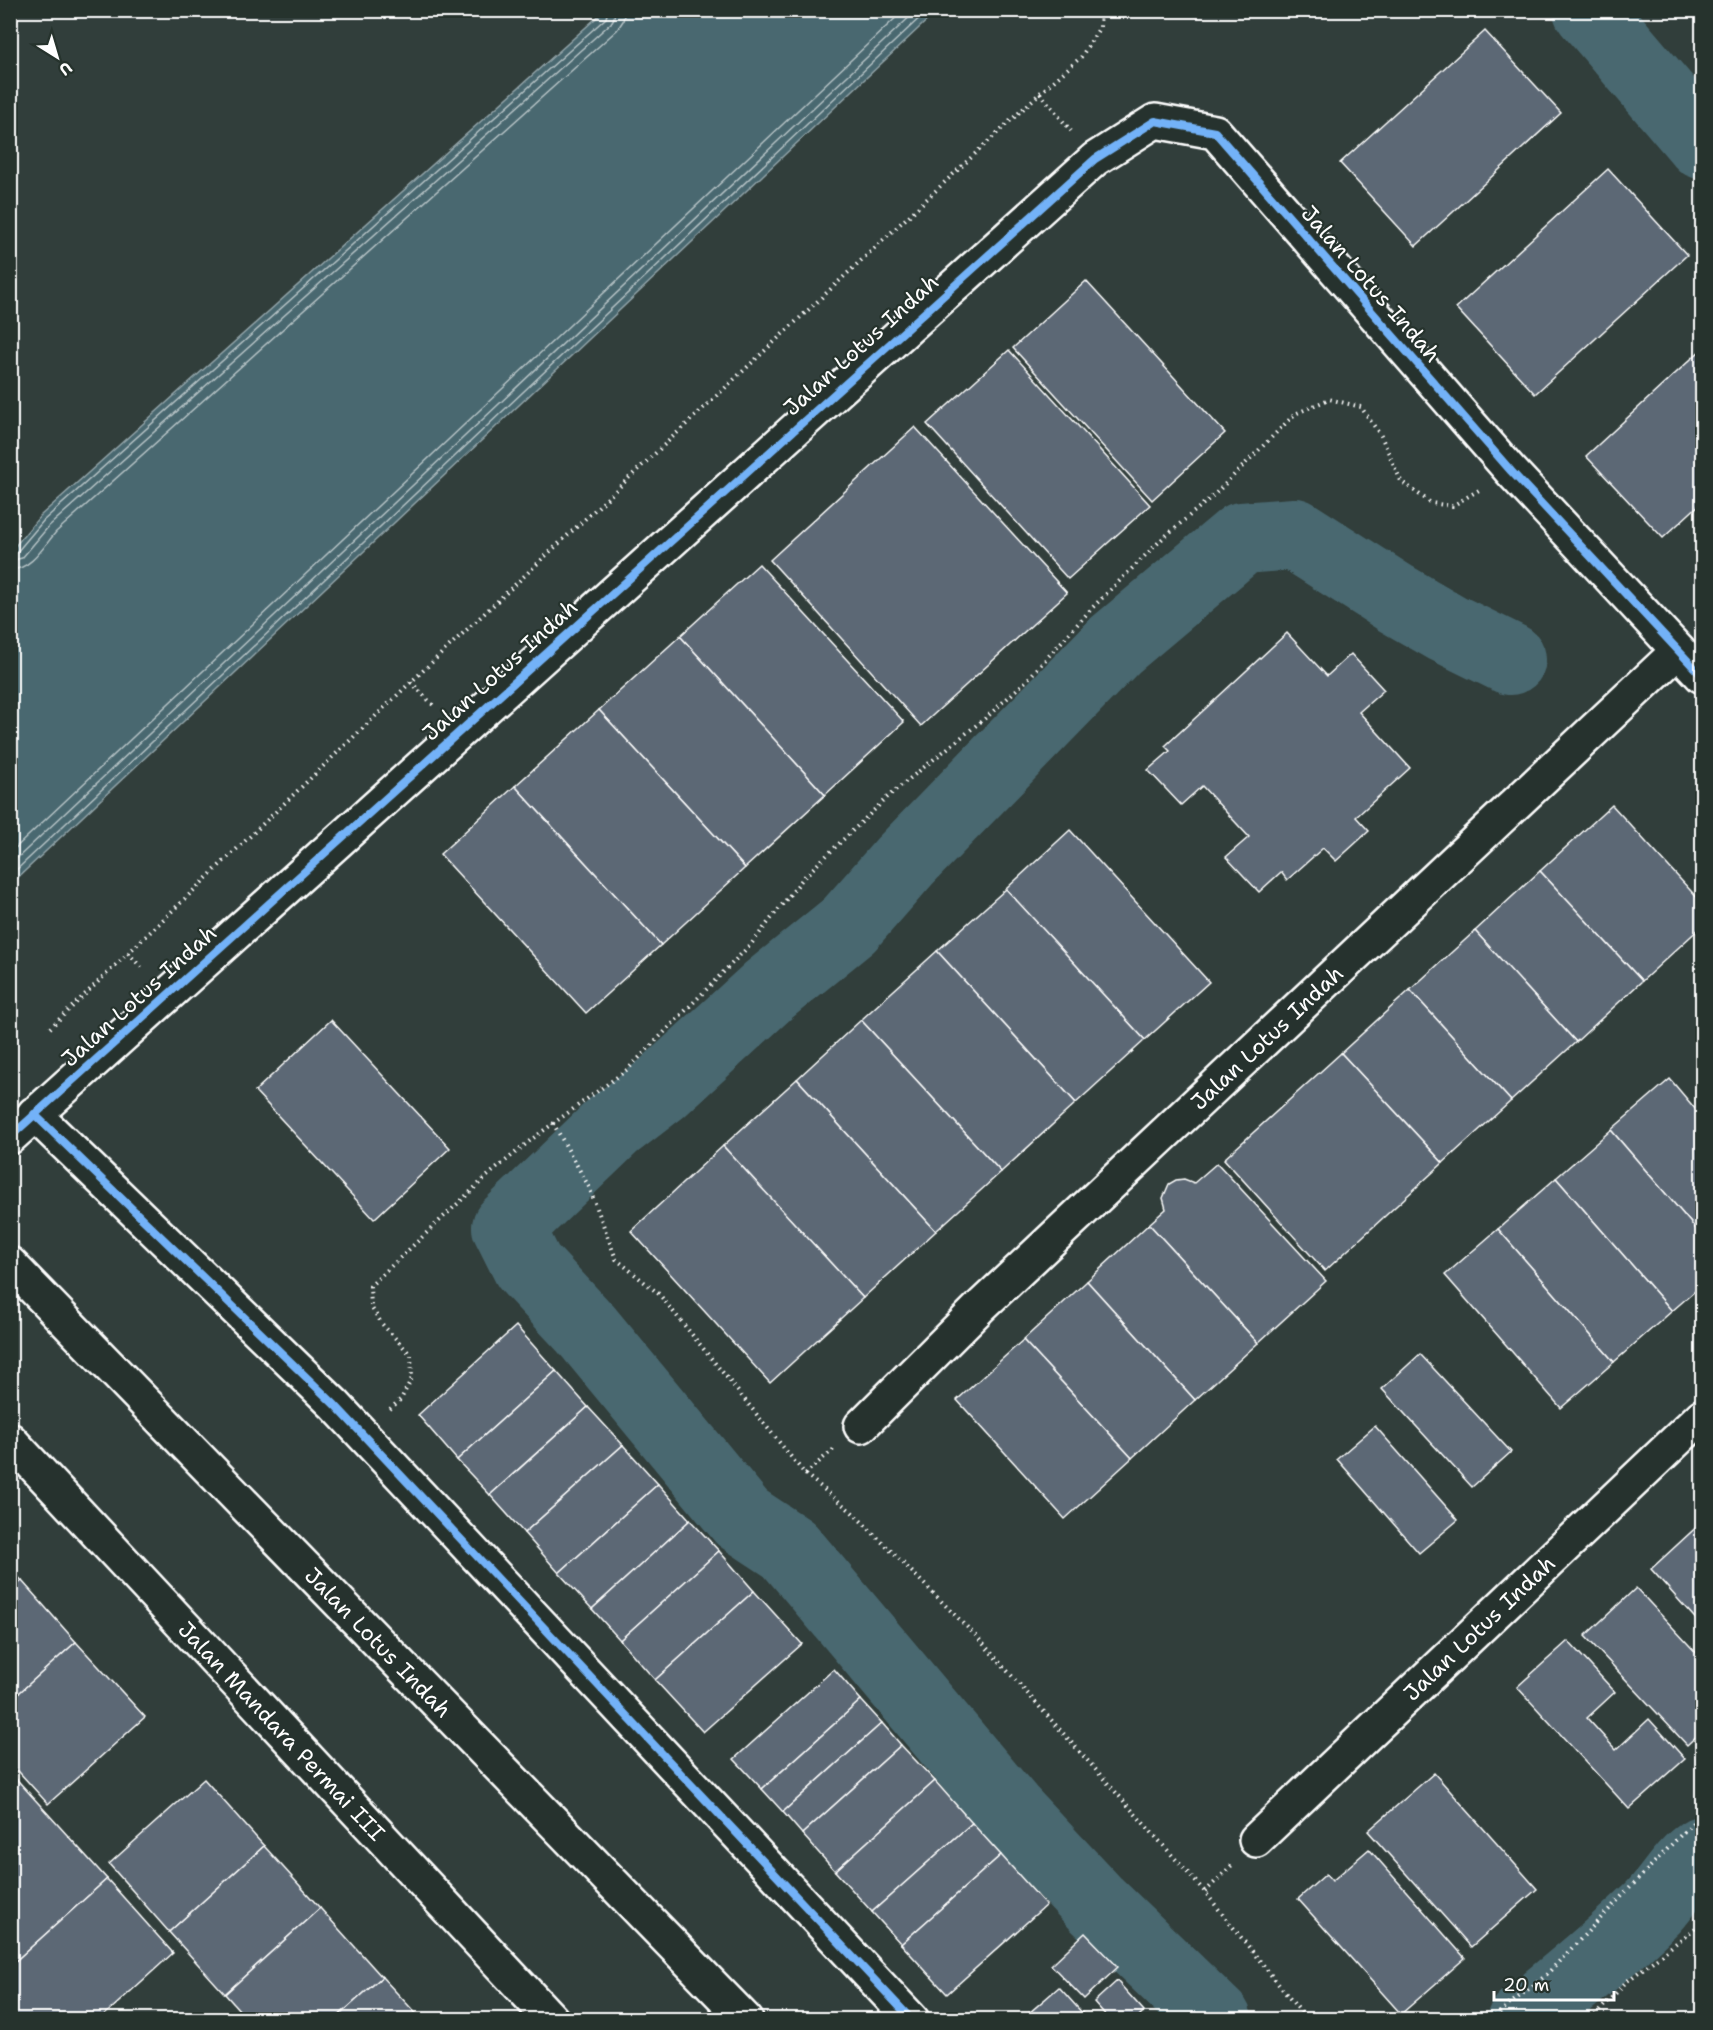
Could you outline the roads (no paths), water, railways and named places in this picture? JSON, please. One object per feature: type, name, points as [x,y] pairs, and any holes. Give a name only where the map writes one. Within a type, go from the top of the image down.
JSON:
[{"type":"street","name":"Jalan Lotus Indah","points":[[10,1137],[1095,159],[1155,121],[1215,132],[1511,471],[1702,676]]},
{"type":"street","name":"Jalan Lotus Indah","points":[[861,1426],[979,1308],[1678,651]]},
{"type":"street","points":[[34,1114],[335,1405],[912,2019]]},
{"type":"street","name":"Jalan Lotus Indah","points":[[10,1264],[746,2019]]},
{"type":"street","name":"Jalan Lotus Indah","points":[[1256,1840],[1702,1416]]},
{"type":"street","name":"Jalan Mandara Permai III","points":[[10,1440],[552,2019]]},
{"type":"water","points":[[604,11],[937,11],[11,884],[11,551],[40,516]]},
{"type":"waterway","points":[[1589,10],[1702,143]]},
{"type":"waterway","points":[[1216,2020],[1096,1904],[1008,1810],[789,1549],[742,1518],[586,1329],[528,1267],[508,1227],[613,1126],[661,1089],[768,991],[849,925],[905,861],[1115,645],[1242,538],[1295,534],[1395,598],[1447,628],[1510,659]]},
{"type":"waterway","points":[[1523,2020],[1653,1907],[1688,1864],[1702,1852]]}]
